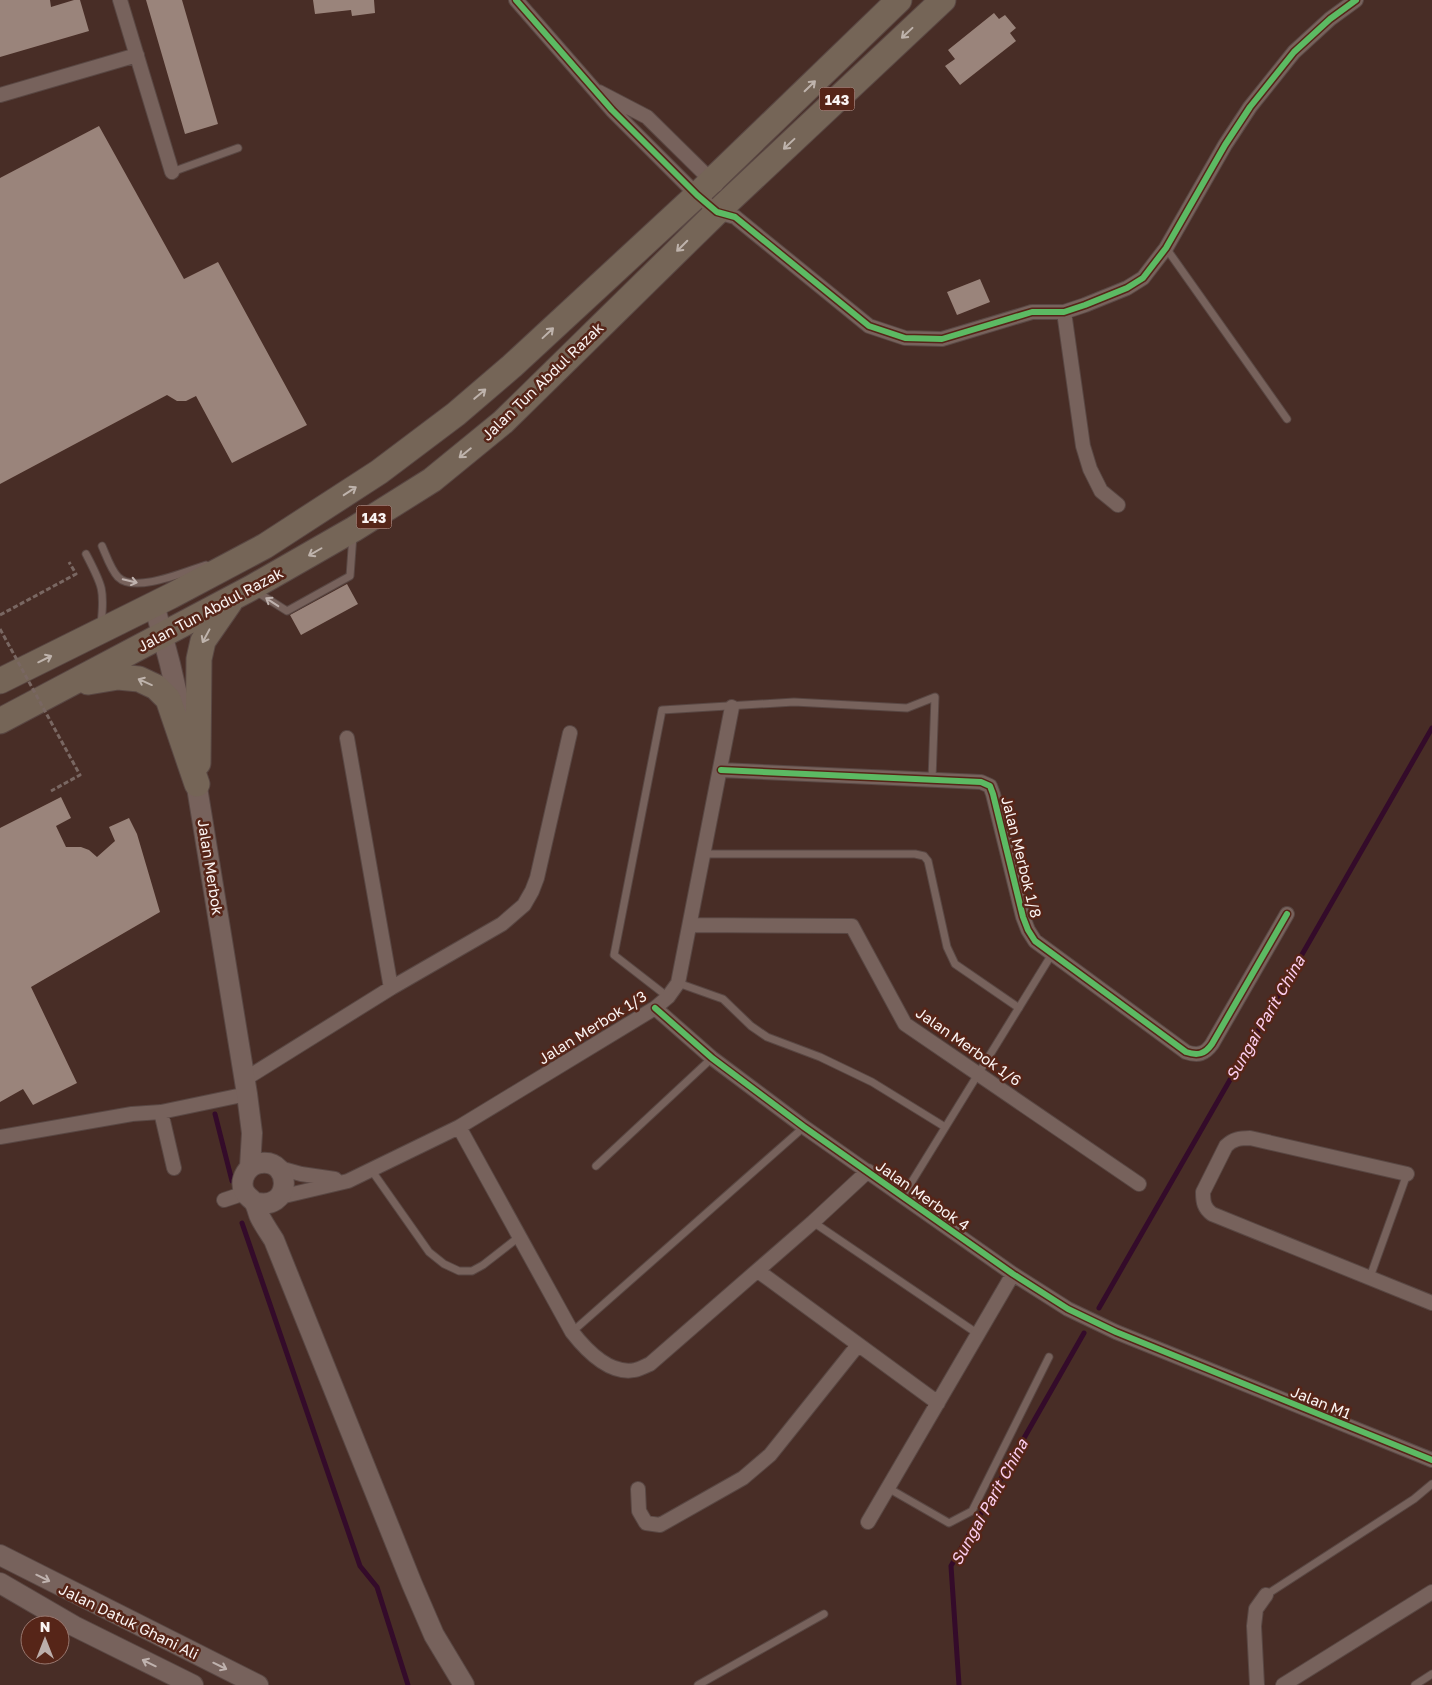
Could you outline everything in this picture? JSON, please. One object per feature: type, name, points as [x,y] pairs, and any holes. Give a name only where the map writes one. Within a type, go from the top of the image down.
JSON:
[{"type":"highway","name":"Jalan Tun Abdul Razak","points":[[0,680],[100,632],[265,546],[379,472],[456,414],[512,366],[704,188],[899,0]]},
{"type":"highway","name":"Jalan Tun Abdul Razak","points":[[0,721],[243,592],[354,530],[432,480],[503,422],[728,209],[943,0]]},
{"type":"highway","points":[[198,784],[199,658],[203,641],[243,592]]},
{"type":"highway","points":[[51,694],[95,679],[118,677],[139,679],[156,687],[168,700],[198,784]]},
{"type":"street","points":[[120,0],[172,172]]},
{"type":"street","points":[[516,0],[612,110],[869,326],[905,338],[942,339],[1032,312],[1064,312],[1127,288],[1143,278],[1166,248],[1250,107],[1294,52],[1330,19],[1356,0]]},
{"type":"street","points":[[0,95],[137,56]]},
{"type":"street","points":[[592,88],[647,117],[704,188],[728,209]]},
{"type":"street","points":[[1064,312],[1083,446],[1090,469],[1101,491],[1118,506]]},
{"type":"street","name":"Jalan Merbok","points":[[154,604],[163,634],[198,784],[252,1132],[265,1166]]},
{"type":"street","name":"Jalan Merbok 1/3","points":[[277,1199],[348,1181],[459,1127],[654,1008],[668,997],[678,983],[732,707]]},
{"type":"street","points":[[0,1137],[132,1114],[161,1112],[246,1086],[391,988],[502,924],[524,905],[537,878],[570,733]]},
{"type":"street","points":[[347,738],[391,988]]},
{"type":"street","name":"Jalan Merbok 1/8","points":[[721,770],[932,779],[982,782],[990,786],[1028,930],[1035,941],[1186,1052],[1194,1055],[1208,1050],[1212,1044],[1287,914]]},
{"type":"street","name":"Jalan Merbok 1/6","points":[[690,925],[852,926],[905,1024],[1139,1184]]},
{"type":"street","name":"Jalan Merbok 4","points":[[654,1008],[712,1058],[804,1127],[1013,1274],[1068,1309],[1116,1332],[1200,1366]]},
{"type":"street","points":[[161,1112],[174,1168]]},
{"type":"street","points":[[459,1127],[572,1332],[586,1349],[601,1361],[617,1368],[634,1370],[650,1364],[758,1271],[868,1171]]},
{"type":"street","points":[[1407,1174],[1250,1138],[1241,1138],[1231,1140],[1226,1146],[1204,1192],[1205,1208],[1212,1214],[1432,1303]]},
{"type":"street","points":[[265,1166],[284,1178],[283,1191],[277,1199],[273,1213],[274,1240]]},
{"type":"street","points":[[348,1181],[314,1177],[265,1166],[243,1179],[242,1186],[274,1240],[412,1584],[434,1635],[464,1685]]},
{"type":"street","points":[[224,1200],[250,1198],[268,1204],[277,1199]]},
{"type":"street","points":[[758,1271],[938,1403]]},
{"type":"street","points":[[868,1522],[1013,1274]]},
{"type":"street","points":[[638,1489],[638,1511],[646,1523],[660,1525],[743,1478],[770,1455],[858,1345]]},
{"type":"street","name":"Jalan M1","points":[[1200,1366],[1432,1460]]},
{"type":"street","name":"Jalan Datuk Ghani Ali","points":[[0,1556],[258,1685]]},
{"type":"street","name":"Jalan Datuk Ghani Ali","points":[[0,1584],[74,1626],[193,1685]]},
{"type":"street","points":[[1283,1685],[1432,1592]]},
{"type":"street","points":[[1256,1685],[1254,1626],[1256,1609],[1266,1595]]},
{"type":"street","points":[[434,1635],[447,1685]]},
{"type":"lane","points":[[172,172],[238,148]]},
{"type":"lane","points":[[1166,248],[1287,419]]},
{"type":"lane","points":[[243,592],[288,611],[350,576],[354,530]]},
{"type":"lane","points":[[102,546],[119,578],[129,583],[160,580],[212,563]]},
{"type":"lane","points":[[221,560],[265,546]]},
{"type":"lane","points":[[86,554],[102,585],[103,598],[100,632]]},
{"type":"lane","points":[[668,997],[614,955],[662,710],[794,702],[907,708],[935,697],[932,779]]},
{"type":"lane","points":[[704,854],[915,854],[924,856],[928,861],[947,947],[955,964],[1019,1008]]},
{"type":"lane","points":[[903,1196],[1052,954]]},
{"type":"lane","points":[[678,983],[723,999],[750,1026],[767,1037],[820,1057],[872,1082],[945,1127]]},
{"type":"lane","points":[[596,1166],[712,1058]]},
{"type":"lane","points":[[572,1332],[804,1127]]},
{"type":"lane","points":[[372,1170],[429,1252],[444,1264],[458,1270],[472,1270],[483,1265],[519,1237]]},
{"type":"lane","points":[[1370,1277],[1407,1174]]},
{"type":"lane","points":[[813,1222],[978,1334]]},
{"type":"lane","points":[[888,1488],[950,1523],[972,1511],[1049,1357]]},
{"type":"lane","points":[[1266,1595],[1414,1499],[1432,1484]]},
{"type":"lane","points":[[698,1685],[824,1614]]},
{"type":"lane","points":[[1415,1685],[1432,1674]]},
{"type":"path","points":[[0,615],[76,574],[69,562]]},
{"type":"path","points":[[0,629],[80,775],[51,791]]},
{"type":"building","points":[[0,0],[50,0],[51,7],[80,0],[89,31],[0,57]]},
{"type":"building","points":[[146,0],[182,0],[218,124],[185,134]]},
{"type":"building","points":[[313,0],[374,0],[375,13],[352,16],[351,10],[315,14]]},
{"type":"building","points":[[994,13],[999,19],[1005,15],[1016,28],[1010,33],[1016,41],[960,85],[945,66],[955,59],[948,50]]},
{"type":"building","points":[[99,126],[184,279],[218,262],[307,425],[232,463],[196,396],[186,401],[177,401],[167,395],[0,484],[0,178]]},
{"type":"building","points":[[980,279],[990,302],[957,315],[947,292]]},
{"type":"building","points":[[347,584],[358,604],[301,635],[290,615]]},
{"type":"building","points":[[61,797],[71,818],[56,826],[66,847],[81,847],[89,850],[97,857],[115,841],[109,827],[129,818],[137,834],[160,912],[31,987],[77,1083],[33,1105],[23,1089],[0,1102],[0,828]]},
{"type":"waterway","name":"Sungai Parit China","points":[[1099,1308],[1432,728]]},
{"type":"waterway","points":[[215,1114],[232,1181]]},
{"type":"waterway","points":[[242,1223],[360,1566],[377,1587],[408,1685]]},
{"type":"waterway","name":"Sungai Parit China","points":[[959,1685],[951,1566],[1084,1333]]},
{"type":"cycle path","points":[[516,0],[612,110],[697,195],[717,212],[735,217],[869,326],[905,338],[942,339],[1032,312],[1064,312],[1127,288],[1143,278],[1166,248],[1225,145],[1250,107],[1294,52],[1330,19],[1356,0]]},
{"type":"cycle path","points":[[721,770],[981,782],[990,786],[1023,917],[1035,941],[1186,1052],[1198,1054],[1207,1050],[1212,1044],[1287,914]]},
{"type":"cycle path","points":[[655,1008],[712,1058],[804,1127],[1013,1274],[1068,1309],[1116,1332],[1432,1460]]}]
